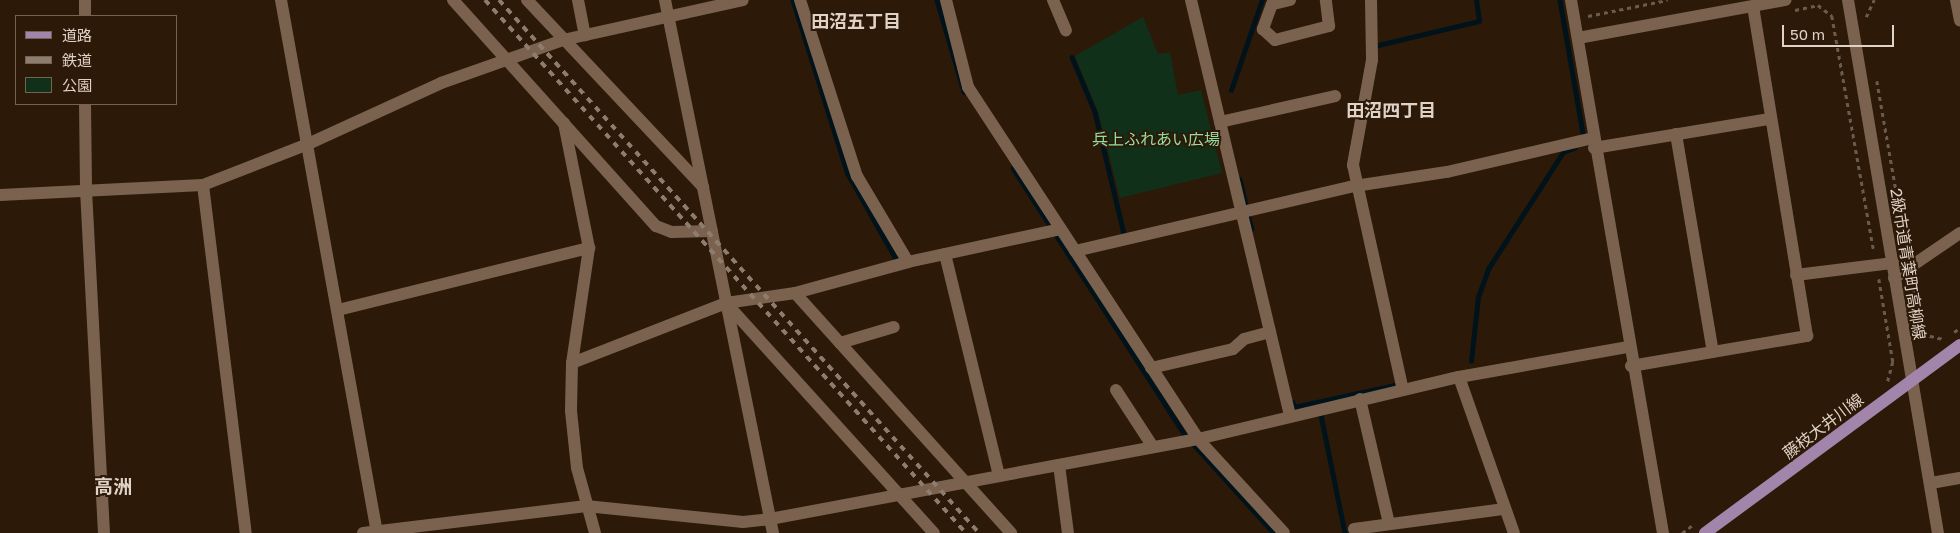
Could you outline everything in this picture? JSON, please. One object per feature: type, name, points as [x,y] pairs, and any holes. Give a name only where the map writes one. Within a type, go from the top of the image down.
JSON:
[{"type":"main road","name":"藤枝大井川線","points":[[1705,533],[1960,345]]},
{"type":"street","points":[[85,0],[85,15]]},
{"type":"street","points":[[281,0],[377,532]]},
{"type":"street","points":[[452,0],[656,226],[672,232],[712,231]]},
{"type":"street","points":[[527,0],[703,187]]},
{"type":"street","points":[[578,0],[585,35]]},
{"type":"street","points":[[665,0],[773,533]]},
{"type":"street","points":[[0,195],[203,186],[308,144],[441,83],[508,62],[563,40],[668,15],[743,0]]},
{"type":"street","points":[[800,0],[857,176],[908,262]]},
{"type":"street","points":[[946,0],[968,87],[1151,368],[1191,440],[1284,533]]},
{"type":"street","points":[[1053,0],[1066,30]]},
{"type":"street","points":[[1191,0],[1290,416]]},
{"type":"street","points":[[1290,0],[1272,4],[1263,29],[1276,40],[1329,26],[1326,0]]},
{"type":"street","points":[[1371,0],[1372,60],[1353,165],[1355,186],[1403,390]]},
{"type":"street","points":[[1571,0],[1578,38],[1589,142],[1663,533]]},
{"type":"street","name":"2級市道青葉町高柳線","points":[[1848,0],[1893,263],[1909,381],[1930,483],[1938,533]]},
{"type":"street","points":[[1956,0],[1960,21]]},
{"type":"street","points":[[1578,38],[1754,6],[1787,5]]},
{"type":"street","points":[[1631,366],[1807,336],[1770,119],[1754,6]]},
{"type":"street","points":[[1220,122],[1335,96]]},
{"type":"street","points":[[86,105],[86,190],[104,533]]},
{"type":"street","points":[[1075,251],[1355,186],[1447,172],[1589,142],[1676,134],[1770,119]]},
{"type":"street","points":[[564,123],[589,248],[572,363],[571,411],[586,506],[595,533]]},
{"type":"street","points":[[1676,134],[1713,352]]},
{"type":"street","points":[[203,186],[246,533]]},
{"type":"street","points":[[572,363],[726,303],[795,293],[908,262],[1060,229]]},
{"type":"street","points":[[1894,278],[1960,233]]},
{"type":"street","points":[[338,310],[589,248]]},
{"type":"street","points":[[945,254],[999,476]]},
{"type":"street","points":[[1796,275],[1893,263]]},
{"type":"street","points":[[795,293],[1011,533]]},
{"type":"street","points":[[726,303],[934,533]]},
{"type":"street","points":[[840,343],[894,327]]},
{"type":"street","points":[[1151,368],[1233,348],[1244,339],[1270,332]]},
{"type":"street","points":[[363,533],[586,506],[743,522],[770,519],[1191,440],[1459,377],[1628,347]]},
{"type":"street","points":[[1459,377],[1502,509],[1514,533]]},
{"type":"street","points":[[1116,390],[1153,447]]},
{"type":"street","points":[[1360,400],[1389,524]]},
{"type":"street","points":[[1059,465],[1068,533]]},
{"type":"street","points":[[1930,483],[1960,478]]},
{"type":"street","points":[[1354,529],[1502,509]]},
{"type":"path","points":[[1582,16],[1667,0]]},
{"type":"path","points":[[1868,26],[1866,16],[1874,0]]},
{"type":"path","points":[[1787,5],[1818,6],[1832,16],[1893,362],[1888,381],[1881,387]]},
{"type":"path","points":[[1876,74],[1922,334],[1945,339],[1960,328]]},
{"type":"path","points":[[1682,533],[1697,522]]},
{"type":"green space","name":"兵上ふれあい広場","points":[[1143,17],[1158,54],[1170,52],[1178,95],[1201,90],[1222,173],[1120,198],[1098,112],[1075,56]]},
{"type":"waterway","points":[[793,0],[848,174],[895,257],[903,256]]},
{"type":"waterway","points":[[937,0],[964,92]]},
{"type":"waterway","points":[[1231,90],[1262,0]]},
{"type":"waterway","points":[[1374,46],[1479,21],[1476,0]]},
{"type":"waterway","points":[[1560,0],[1584,139]]},
{"type":"waterway","points":[[1072,57],[1095,112],[1124,234]]},
{"type":"waterway","points":[[1471,361],[1478,297],[1488,269],[1563,152],[1574,148]]},
{"type":"waterway","points":[[1013,168],[1186,436],[1274,533]]},
{"type":"waterway","points":[[1240,179],[1246,205]]},
{"type":"waterway","points":[[1249,218],[1252,229]]},
{"type":"waterway","points":[[1293,402],[1294,407],[1395,385]]},
{"type":"waterway","points":[[1320,410],[1345,533]]},
{"type":"railway","points":[[485,0],[966,533]]},
{"type":"railway","points":[[499,0],[979,533]]},
{"type":"district","name":"田沼五丁目","points":[[856,21]]},
{"type":"district","name":"田沼四丁目","points":[[1391,110]]},
{"type":"district","name":"高洲","points":[[113,486]]}]
